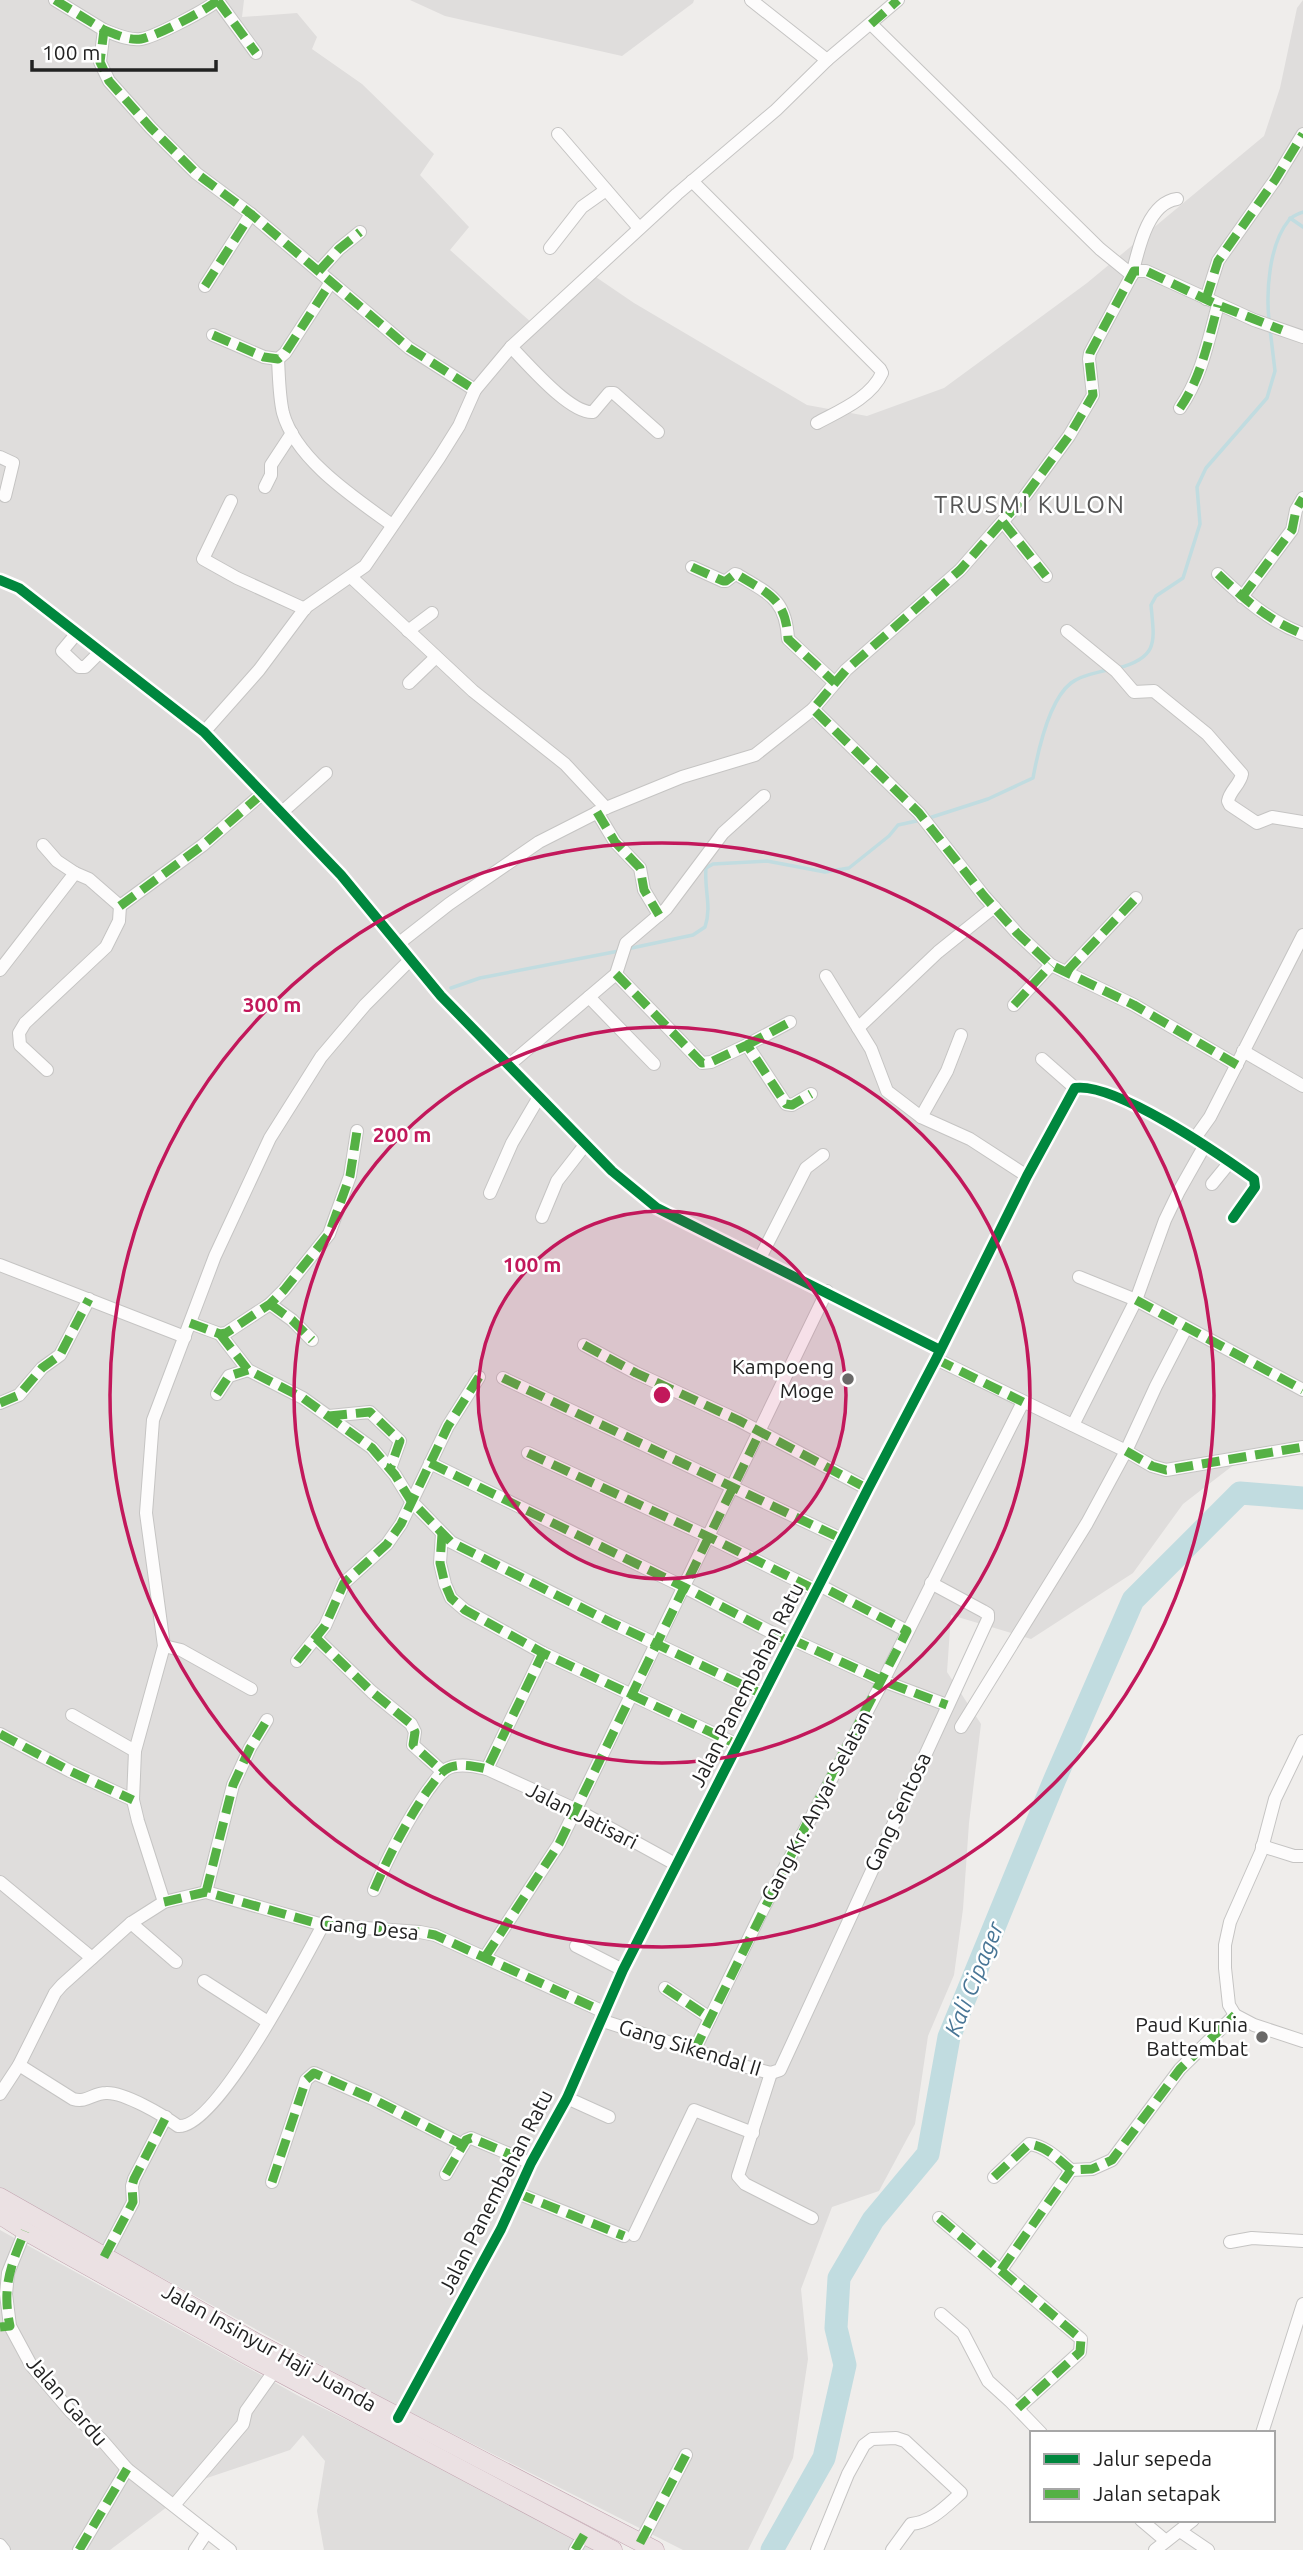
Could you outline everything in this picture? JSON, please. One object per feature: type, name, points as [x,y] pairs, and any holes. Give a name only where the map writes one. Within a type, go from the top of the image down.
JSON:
[{"type":"highway","name":"Jalan Insinyur Haji Juanda","points":[[0,2197],[104,2257],[254,2350],[275,2370],[532,2497],[647,2546]]},
{"type":"highway","name":"Jalan Insinyur Haji Juanda","points":[[0,2216],[254,2350],[398,2418],[532,2497],[579,2542],[613,2550]]},
{"type":"street","points":[[55,0],[104,30],[139,40],[218,1],[256,53]]},
{"type":"street","points":[[751,0],[827,60]]},
{"type":"street","points":[[204,732],[259,670],[305,609],[365,566],[459,426],[475,390],[511,347],[639,228],[898,0]]},
{"type":"street","points":[[871,24],[1100,249],[1132,275]]},
{"type":"street","points":[[104,30],[100,62],[109,81],[196,173],[251,214],[409,348],[475,390]]},
{"type":"street","points":[[558,134],[639,228]]},
{"type":"street","points":[[1180,408],[1190,393],[1212,335],[1212,302],[1217,261],[1275,180],[1303,134]]},
{"type":"street","points":[[692,181],[880,369],[878,381],[853,404],[817,424]]},
{"type":"street","points":[[550,248],[582,207],[606,190]]},
{"type":"street","points":[[398,944],[449,904],[539,842],[602,810],[682,777],[755,754],[813,709],[846,670],[960,570],[1003,522],[1069,436],[1093,395],[1089,356],[1132,275],[1153,217],[1164,203],[1177,200]]},
{"type":"street","points":[[205,286],[251,214]]},
{"type":"street","points":[[319,271],[339,249],[360,232]]},
{"type":"street","points":[[1132,275],[1138,269],[1146,271],[1254,320],[1303,337]]},
{"type":"street","points":[[278,359],[331,282]]},
{"type":"street","points":[[213,335],[264,357],[278,359]]},
{"type":"street","points":[[511,347],[549,386],[576,406],[593,412],[609,393],[614,393],[658,432]]},
{"type":"street","points":[[278,359],[284,413],[292,433],[336,483],[392,525]]},
{"type":"street","points":[[265,487],[271,475],[271,465],[292,433]]},
{"type":"street","points":[[0,457],[13,463],[5,496]]},
{"type":"street","points":[[1242,597],[1293,530],[1296,510],[1303,498]]},
{"type":"street","points":[[231,501],[203,559],[237,579],[305,609]]},
{"type":"street","points":[[1003,522],[1046,576]]},
{"type":"street","points":[[692,567],[725,581],[735,573],[776,598],[787,620],[788,639],[835,683]]},
{"type":"street","points":[[1218,574],[1242,597],[1276,622],[1303,634]]},
{"type":"street","points":[[351,577],[473,691],[565,764],[602,810],[615,842],[640,868],[644,890],[659,915]]},
{"type":"street","points":[[0,580],[19,588],[204,732],[341,876],[441,996],[585,1145],[657,1208],[827,1291],[1023,1402],[1152,1466],[1166,1469],[1303,1447]]},
{"type":"street","points":[[408,631],[432,613]]},
{"type":"street","points":[[1067,631],[1113,669],[1134,692],[1148,690],[1159,694],[1207,734],[1240,770],[1242,777],[1230,794],[1230,805],[1258,823],[1272,817],[1303,822]]},
{"type":"street","points":[[78,633],[62,651],[79,667],[85,667],[101,652]]},
{"type":"street","points":[[409,683],[436,657]]},
{"type":"street","points":[[813,709],[923,818],[994,907],[1051,965],[1134,1006],[1237,1065]]},
{"type":"street","points":[[281,813],[326,773]]},
{"type":"street","points":[[47,1070],[20,1045],[19,1033],[24,1023],[106,947],[119,921],[120,906],[203,845],[263,793]]},
{"type":"street","points":[[509,1065],[589,997],[617,968],[625,946],[666,909],[723,833],[764,796]]},
{"type":"street","points":[[43,845],[57,861],[75,873],[89,878],[120,906]]},
{"type":"street","points":[[0,970],[75,873]]},
{"type":"street","points":[[1066,972],[1136,898]]},
{"type":"street","points":[[858,1028],[957,936],[994,907]]},
{"type":"street","points":[[1073,1425],[1136,1300],[1165,1220],[1210,1117],[1303,936]]},
{"type":"street","points":[[164,1902],[133,1800],[135,1751],[164,1646],[148,1540],[146,1490],[153,1420],[215,1256],[270,1138],[321,1056],[365,1005],[410,960]]},
{"type":"street","points":[[1014,1005],[1051,965]]},
{"type":"street","points":[[617,968],[702,1063],[712,1062],[790,1022]]},
{"type":"street","points":[[826,976],[871,1049],[887,1091],[922,1117],[970,1139],[1027,1176]]},
{"type":"street","points":[[589,997],[654,1064]]},
{"type":"street","points":[[922,1117],[947,1071],[961,1035]]},
{"type":"street","points":[[747,1045],[786,1104],[792,1105],[811,1094]]},
{"type":"street","points":[[1243,1051],[1303,1086]]},
{"type":"street","points":[[1042,1059],[1075,1088],[1086,1087],[1130,1103],[1200,1142],[1255,1182],[1255,1187],[1233,1218]]},
{"type":"street","name":"Jalan Panembahan Ratu","points":[[398,2418],[501,2229],[531,2163],[567,2098],[623,1970],[1027,1176],[1075,1088]]},
{"type":"street","points":[[491,1193],[512,1143],[539,1097]]},
{"type":"street","points":[[220,1334],[233,1330],[270,1304],[329,1234],[350,1176],[358,1131]]},
{"type":"street","points":[[542,1217],[556,1181],[585,1145]]},
{"type":"street","points":[[760,1258],[806,1168],[823,1155]]},
{"type":"street","points":[[1212,1184],[1230,1162]]},
{"type":"street","points":[[0,1265],[185,1337]]},
{"type":"street","points":[[1079,1277],[1136,1300],[1303,1390]]},
{"type":"street","points":[[485,1957],[559,1844],[827,1291]]},
{"type":"street","points":[[0,1403],[19,1395],[42,1368],[60,1355],[89,1299]]},
{"type":"street","points":[[270,1304],[313,1340]]},
{"type":"street","points":[[190,1323],[220,1334],[248,1370],[293,1393],[372,1448],[393,1472],[411,1501],[442,1534],[469,1551],[610,1622],[764,1695]]},
{"type":"street","points":[[961,1727],[1013,1647],[1087,1523],[1126,1451],[1186,1328]]},
{"type":"street","points":[[584,1345],[868,1489]]},
{"type":"street","points":[[217,1394],[229,1376],[248,1370]]},
{"type":"street","points":[[296,1661],[325,1626],[344,1583],[387,1544],[401,1524],[448,1426],[479,1377]]},
{"type":"street","points":[[503,1378],[842,1539]]},
{"type":"street","name":"Gang Kr. Anyar Selatan","points":[[694,2051],[818,1801],[883,1681],[1023,1402]]},
{"type":"street","points":[[329,1416],[370,1412],[400,1441],[393,1472]]},
{"type":"street","points":[[528,1453],[907,1631]]},
{"type":"street","points":[[393,1472],[460,1477],[790,1641],[947,1705]]},
{"type":"street","points":[[442,1534],[440,1563],[444,1584],[451,1598],[473,1615],[544,1653],[738,1745]]},
{"type":"street","name":"Gang Sentosa","points":[[812,2218],[745,2184],[738,2176],[775,2071],[988,1619],[988,1614],[931,1583]]},
{"type":"street","points":[[316,1639],[411,1724],[415,1732],[413,1745],[443,1772]]},
{"type":"street","points":[[164,1646],[181,1650],[251,1689]]},
{"type":"street","points":[[374,1890],[409,1818],[443,1772],[455,1766],[473,1765],[487,1769],[544,1653]]},
{"type":"street","points":[[72,1715],[135,1751]]},
{"type":"street","points":[[206,1892],[233,1785],[267,1720]]},
{"type":"street","points":[[0,1734],[133,1800]]},
{"type":"street","points":[[1303,1741],[1275,1799],[1262,1846],[1235,1911],[1225,1945],[1229,2005],[1235,2015],[1254,2025],[1303,2041]]},
{"type":"street","name":"Jalan Jatisari","points":[[487,1769],[575,1809],[677,1865]]},
{"type":"street","points":[[1262,1846],[1294,1856],[1303,1856]]},
{"type":"street","points":[[0,1882],[92,1958]]},
{"type":"street","name":"Gang Desa","points":[[0,2094],[19,2065],[55,1993],[131,1923],[164,1902],[206,1892],[323,1925],[435,1935],[602,2016]]},
{"type":"street","points":[[131,1923],[176,1962]]},
{"type":"street","points":[[19,2065],[73,2099],[87,2100],[109,2092],[184,2127],[205,2110],[229,2084],[323,1925]]},
{"type":"street","points":[[576,1946],[623,1970]]},
{"type":"street","points":[[204,1981],[268,2022]]},
{"type":"street","points":[[665,1988],[710,2018]]},
{"type":"street","points":[[994,2177],[1029,2144],[1047,2150],[1071,2170],[1092,2169],[1112,2160],[1180,2069],[1235,2015]]},
{"type":"street","name":"Gang Sikendal II","points":[[602,2016],[694,2051],[775,2071]]},
{"type":"street","points":[[272,2182],[306,2080],[314,2073],[373,2099],[463,2145]]},
{"type":"street","points":[[567,2098],[609,2117]]},
{"type":"street","points":[[517,2193],[629,2235],[694,2110],[753,2133]]},
{"type":"street","points":[[104,2257],[133,2202],[134,2179],[166,2117]]},
{"type":"street","points":[[446,2174],[467,2138],[531,2163]]},
{"type":"street","points":[[1001,2270],[1071,2170]]},
{"type":"street","points":[[939,2218],[1082,2343],[1080,2353],[1073,2360],[1011,2401]]},
{"type":"street","name":"Jalan Gardu","points":[[24,2231],[8,2273],[5,2327],[51,2389],[127,2469],[175,2504],[230,2550]]},
{"type":"street","points":[[1230,2242],[1252,2238],[1303,2241]]},
{"type":"street","points":[[1263,2431],[1303,2304]]},
{"type":"street","points":[[940,2315],[963,2333],[988,2381],[1039,2431]]},
{"type":"street","points":[[175,2504],[243,2424],[246,2411],[275,2370]]},
{"type":"street","points":[[817,2550],[848,2473],[864,2445],[872,2439],[886,2437],[905,2441],[961,2493],[921,2524],[911,2524],[892,2550]]},
{"type":"street","points":[[647,2546],[686,2455]]},
{"type":"street","points":[[79,2550],[127,2469]]},
{"type":"street","points":[[1144,2522],[1166,2541]]},
{"type":"street","points":[[1155,2550],[1190,2522]]},
{"type":"street","points":[[1180,2531],[1208,2550]]},
{"type":"street","points":[[195,2550],[207,2532]]},
{"type":"street","points":[[0,2545],[4,2550]]},
{"type":"shaded area","points":[[0,0],[244,0],[242,17],[297,13],[317,37],[312,49],[362,84],[434,154],[420,175],[469,227],[450,250],[532,323],[573,281],[587,271],[634,303],[807,405],[867,416],[944,388],[1087,283],[1264,136],[1280,88],[1297,8],[1303,0],[1303,1456],[1289,1445],[1244,1457],[1183,1504],[1133,1573],[1031,1639],[951,1615],[947,1672],[981,1724],[954,1975],[928,2036],[915,2124],[879,2191],[832,2207],[801,2289],[808,2359],[793,2458],[748,2550],[683,2550],[376,2395],[0,2189]]},
{"type":"shaded area","points":[[410,0],[694,0],[622,56],[445,16]]},
{"type":"shaded area","points":[[0,2230],[297,2395],[491,2492],[596,2550],[324,2550],[317,2511],[325,2461],[303,2435],[290,2450],[204,2479],[110,2550],[0,2550]]},
{"type":"waterway","points":[[1269,321],[1270,268],[1277,242],[1289,220],[1303,212]]},
{"type":"waterway","points":[[1290,218],[1303,227]]},
{"type":"waterway","points":[[1118,668],[1132,664],[1148,652],[1153,637],[1151,605],[1156,596],[1183,578],[1200,524],[1197,487],[1206,468],[1267,398],[1275,371],[1270,329]]},
{"type":"waterway","points":[[929,818],[988,799],[1033,778],[1046,727],[1056,701],[1063,691],[1079,678],[1107,670]]},
{"type":"waterway","points":[[627,949],[693,935],[705,927],[708,912],[706,868],[713,864],[767,861],[825,872],[849,868],[889,836],[898,825],[921,820]]},
{"type":"waterway","points":[[451,988],[480,978],[619,951]]},
{"type":"waterway","name":"Kali Cipager","points":[[772,2550],[824,2458],[845,2365],[836,2328],[839,2278],[873,2220],[928,2154],[949,2037],[1055,1779],[1133,1600],[1240,1493],[1303,1498]]},
{"type":"marked path","points":[[55,0],[104,30],[100,62],[109,81],[196,173],[251,214],[409,348],[475,390]]},
{"type":"marked path","points":[[104,30],[127,38],[141,39],[181,22],[218,0]]},
{"type":"marked path","points":[[871,24],[898,0]]},
{"type":"marked path","points":[[218,1],[256,53]]},
{"type":"marked path","points":[[1206,299],[1218,261],[1275,180],[1303,134]]},
{"type":"marked path","points":[[205,286],[251,214]]},
{"type":"marked path","points":[[319,271],[339,249],[360,232]]},
{"type":"marked path","points":[[1237,1065],[1134,1005],[1051,965],[1017,933],[984,896],[919,813],[813,709],[846,670],[960,570],[1025,496],[1069,436],[1093,395],[1090,353],[1134,271],[1146,271],[1218,305],[1282,330]]},
{"type":"marked path","points":[[213,335],[264,357],[278,359],[285,353],[331,282]]},
{"type":"marked path","points":[[1180,408],[1199,371],[1218,305]]},
{"type":"marked path","points":[[1242,597],[1292,530],[1296,510],[1303,498]]},
{"type":"marked path","points":[[1003,522],[1046,576]]},
{"type":"marked path","points":[[692,567],[723,581],[738,575],[767,593],[784,615],[788,639],[835,683]]},
{"type":"marked path","points":[[1218,574],[1237,592],[1279,623],[1303,634]]},
{"type":"marked path","points":[[120,906],[203,845],[263,793]]},
{"type":"marked path","points":[[597,812],[615,842],[640,868],[644,890],[659,915]]},
{"type":"marked path","points":[[1066,972],[1136,898]]},
{"type":"marked path","points":[[1014,1005],[1051,965]]},
{"type":"marked path","points":[[616,974],[702,1063],[711,1062],[747,1045],[786,1104],[792,1105],[811,1094]]},
{"type":"marked path","points":[[747,1045],[790,1022]]},
{"type":"marked path","points":[[190,1323],[220,1334],[226,1333],[270,1304],[284,1290],[329,1234],[350,1176],[357,1131]]},
{"type":"marked path","points":[[0,1403],[19,1395],[42,1368],[60,1355],[89,1299]]},
{"type":"marked path","points":[[1136,1300],[1303,1390]]},
{"type":"marked path","points":[[270,1304],[292,1320],[312,1340]]},
{"type":"marked path","points":[[220,1334],[248,1370],[303,1398],[372,1448],[395,1475],[411,1501],[451,1542],[764,1695]]},
{"type":"marked path","points":[[584,1345],[636,1373],[738,1420],[868,1489]]},
{"type":"marked path","points":[[936,1359],[1023,1402]]},
{"type":"marked path","points":[[217,1394],[229,1376],[248,1370]]},
{"type":"marked path","points":[[297,1661],[325,1626],[344,1583],[387,1544],[401,1524],[448,1426],[479,1377]]},
{"type":"marked path","points":[[503,1378],[842,1539]]},
{"type":"marked path","points":[[329,1416],[370,1412],[400,1441],[390,1469]]},
{"type":"marked path","points":[[485,1957],[559,1844],[760,1432]]},
{"type":"marked path","points":[[1126,1451],[1152,1466],[1166,1470],[1303,1447]]},
{"type":"marked path","points":[[528,1453],[816,1590]]},
{"type":"marked path","points":[[430,1463],[790,1642]]},
{"type":"marked path","points":[[442,1534],[440,1563],[445,1584],[451,1598],[465,1610],[543,1653],[738,1745]]},
{"type":"marked path","points":[[694,2051],[818,1801],[907,1631],[819,1585]]},
{"type":"marked path","points":[[316,1638],[372,1692],[411,1724],[415,1732],[413,1745],[443,1772]]},
{"type":"marked path","points":[[791,1639],[883,1681],[947,1705]]},
{"type":"marked path","points":[[374,1890],[405,1826],[440,1774],[460,1765],[487,1769],[543,1653]]},
{"type":"marked path","points":[[206,1892],[233,1785],[267,1720]]},
{"type":"marked path","points":[[0,1734],[133,1800]]},
{"type":"marked path","points":[[164,1902],[206,1892],[323,1925],[435,1935],[604,2012]]},
{"type":"marked path","points":[[665,1988],[710,2018]]},
{"type":"marked path","points":[[994,2177],[1029,2144],[1046,2150],[1071,2170],[1092,2169],[1112,2160],[1180,2069],[1235,2015]]},
{"type":"marked path","points":[[272,2182],[306,2080],[314,2073],[373,2099],[463,2145]]},
{"type":"marked path","points":[[104,2257],[133,2202],[134,2179],[166,2117]]},
{"type":"marked path","points":[[446,2174],[466,2140],[471,2138],[531,2163]]},
{"type":"marked path","points":[[1001,2270],[1071,2170]]},
{"type":"marked path","points":[[517,2193],[624,2236]]},
{"type":"marked path","points":[[939,2218],[1081,2339],[1080,2352],[1018,2408]]},
{"type":"marked path","points":[[0,2327],[10,2326],[7,2289],[15,2256],[25,2231]]},
{"type":"marked path","points":[[640,2543],[686,2455]]},
{"type":"marked path","points":[[79,2550],[127,2469]]},
{"type":"marked path","points":[[575,2550],[584,2535]]},
{"type":"cycle path","points":[[0,580],[19,588],[204,732],[341,875],[441,996],[612,1171],[657,1208],[940,1350]]},
{"type":"cycle path","points":[[398,2418],[501,2229],[531,2163],[567,2098],[623,1970],[1027,1176],[1075,1088],[1093,1089],[1140,1108],[1193,1138],[1254,1179],[1255,1187],[1233,1218]]},
{"type":"place","name":"Kampoeng Moge","points":[[848,1379]]},
{"type":"place","name":"Paud Kurnia Battembat","points":[[1262,2037]]},
{"type":"district","name":"TRUSMI KULON","points":[[1030,505]]}]
